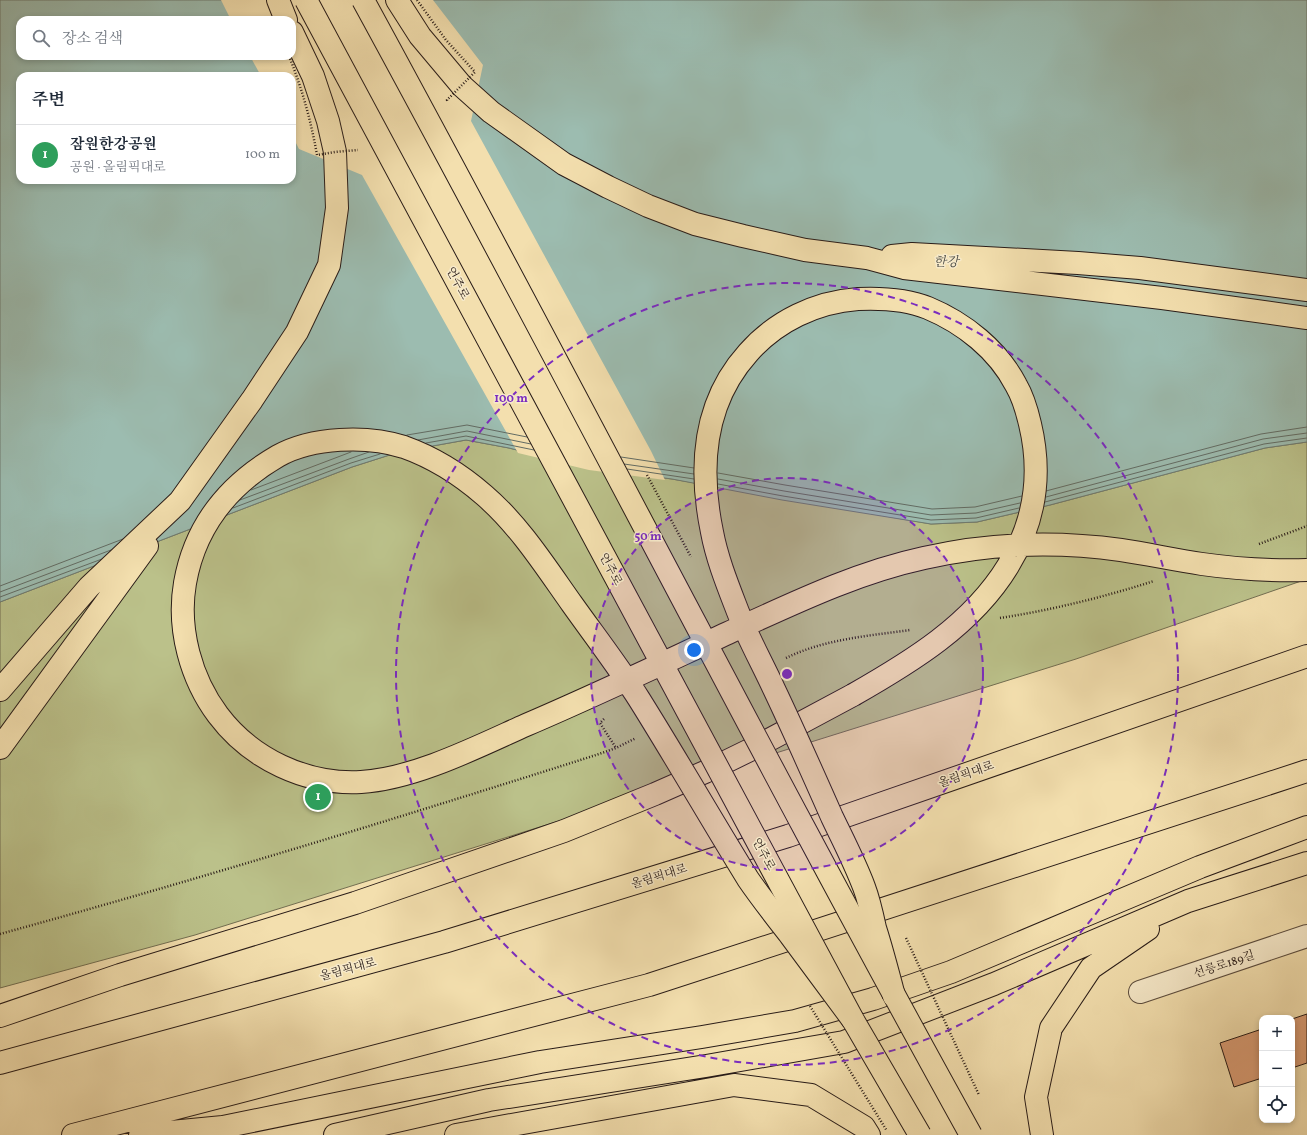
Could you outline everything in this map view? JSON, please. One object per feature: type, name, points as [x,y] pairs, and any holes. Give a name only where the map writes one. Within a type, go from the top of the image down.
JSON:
[{"type":"main road","points":[[278,0],[284,16]]},
{"type":"main road","name":"언주로","points":[[306,0],[853,1020],[920,1135]]},
{"type":"main road","points":[[363,0],[459,176],[894,996],[971,1135]]},
{"type":"main road","points":[[397,0],[420,36],[462,86],[491,112],[564,164],[648,206],[694,224],[805,250],[867,258],[904,268],[1162,298],[1307,318]]},
{"type":"main road","points":[[0,748],[252,400],[296,332],[329,265],[338,208],[335,152],[328,122],[313,76],[296,40]]},
{"type":"main road","points":[[867,258],[912,254],[1078,263],[1140,268],[1307,290]]},
{"type":"main road","points":[[0,1016],[120,975],[355,903],[564,831],[615,811],[706,772],[786,732],[792,728],[887,676],[945,635],[972,611],[987,594],[1009,566],[1023,538],[1030,516],[1037,465],[1033,436],[1026,410],[1017,386],[1004,364],[988,346],[949,318],[925,307],[899,301],[874,298],[845,300],[819,306],[797,315],[775,328],[755,344],[738,364],[725,385],[715,410],[708,434],[705,455],[705,480],[712,533],[719,561],[739,615],[790,725],[794,732],[865,889],[894,996]]},
{"type":"main road","points":[[853,1020],[752,885],[678,762],[635,693],[627,682],[623,676],[619,670],[533,549],[484,494],[458,475],[435,462],[400,446],[370,441],[344,440],[315,443],[288,451],[262,466],[237,485],[216,508],[201,532],[190,559],[184,586],[182,613],[185,640],[192,666],[203,693],[217,714],[234,734],[249,748],[284,768],[303,775],[324,780],[346,782],[365,782],[384,778],[411,772],[440,762],[594,696],[622,682],[629,679],[636,676],[643,673],[776,611],[828,588],[878,570],[919,558],[960,550],[998,546],[1042,544],[1080,545],[1238,568],[1307,570]]},
{"type":"main road","points":[[0,690],[89,587],[180,501]]},
{"type":"main road","name":"올림픽대로","points":[[0,1064],[444,942],[773,840],[1307,656]]},
{"type":"main road","points":[[73,1135],[649,985],[1307,771]]},
{"type":"main road","points":[[140,1135],[223,1127],[540,1062],[702,1037],[795,1020],[873,999],[952,972],[1069,921],[1200,867],[1307,827]]},
{"type":"main road","points":[[335,1135],[489,1100],[706,1066],[844,1042],[994,984],[1188,901],[1307,863]]},
{"type":"main road","points":[[1042,1135],[1036,1097],[1051,1028],[1091,968],[1188,901]]},
{"type":"main road","points":[[456,1135],[734,1086],[811,1095],[864,1127],[869,1135]]},
{"type":"street","name":"선릉로189길","points":[[1140,992],[1307,936]]},
{"type":"path","points":[[605,718],[600,723],[616,748]]},
{"type":"green space","points":[[466,440],[509,448],[589,468],[672,479],[931,524],[977,522],[1050,505],[1265,448],[1307,442],[1307,579],[1076,659],[195,935],[0,988],[0,602],[352,467],[399,452]]},
{"type":"water","name":"한강","points":[[0,0],[1307,0],[1307,442],[1265,448],[1050,505],[977,522],[931,524],[782,500],[672,479],[589,468],[509,448],[466,440],[399,452],[352,467],[0,602]]},
{"type":"pier","points":[[221,0],[433,0],[483,65],[471,121],[651,451],[665,480],[589,470],[518,453],[362,175],[299,149],[296,143],[296,72],[259,72],[252,60],[296,60],[296,16],[229,16]]},
{"type":"building","points":[[1307,1014],[1307,1063],[1295,1067],[1295,1051],[1295,1018]]},
{"type":"building","points":[[1259,1030],[1259,1079],[1234,1087],[1220,1043]]},
{"type":"place","name":"잠원한강공원","points":[[318,797]]}]
